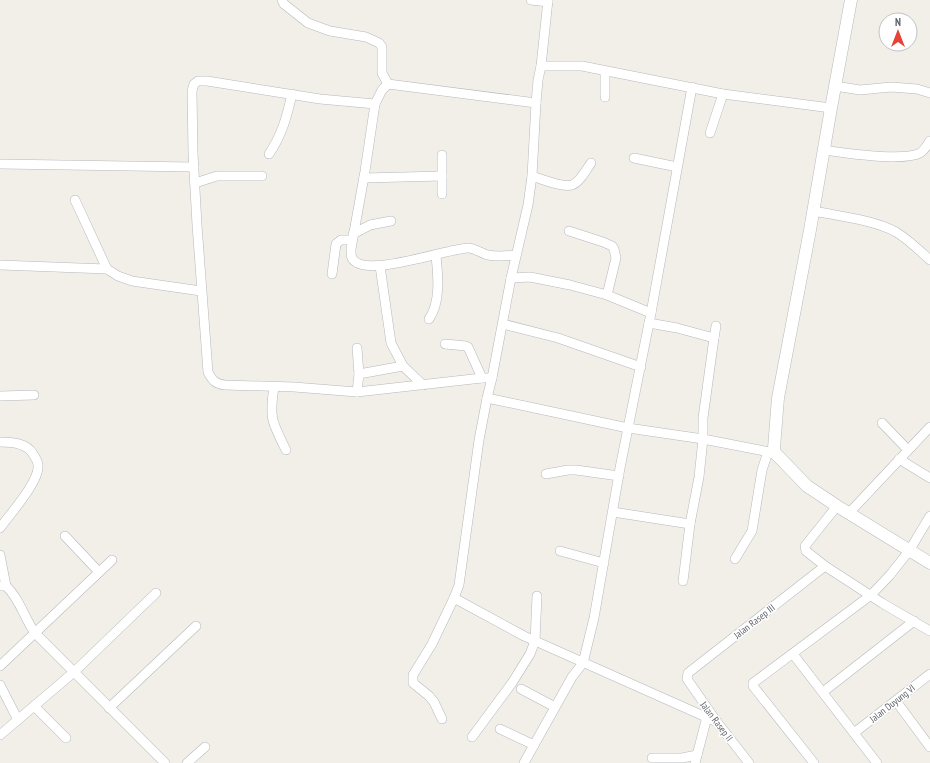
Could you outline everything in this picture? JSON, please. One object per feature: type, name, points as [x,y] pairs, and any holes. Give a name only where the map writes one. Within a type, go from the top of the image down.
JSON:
[{"type":"street","points":[[282,0],[284,4],[308,23],[330,32],[366,37],[379,43],[382,47],[382,73],[388,84]]},
{"type":"street","points":[[442,720],[434,702],[413,683],[412,679],[432,644],[459,585],[476,460],[487,398],[511,278],[528,205],[532,176],[536,103],[548,1],[531,0]]},
{"type":"street","points":[[735,559],[752,531],[762,470],[774,448],[778,398],[814,211],[850,0]]},
{"type":"street","points":[[541,66],[582,66],[605,72],[723,94],[831,108]]},
{"type":"street","points":[[605,72],[605,97]]},
{"type":"street","points":[[375,104],[320,99],[207,81],[198,81],[194,84],[192,91],[194,167],[201,291],[208,372],[211,379],[217,384],[221,385],[315,388],[357,392],[492,378]]},
{"type":"street","points":[[388,84],[536,103]]},
{"type":"street","points":[[388,84],[382,90],[375,104],[364,178],[351,249],[352,258],[354,261],[369,266],[380,266],[436,256],[469,248],[487,255],[516,255]]},
{"type":"street","points":[[835,86],[860,90],[891,87],[918,89],[930,93]]},
{"type":"street","points":[[524,763],[582,662],[594,618],[628,428],[650,323],[692,87]]},
{"type":"street","points":[[269,154],[280,136],[286,120],[292,94]]},
{"type":"street","points":[[710,133],[723,94]]},
{"type":"street","points":[[824,150],[863,155],[901,156],[918,154],[922,152],[930,141]]},
{"type":"street","points":[[442,155],[442,194]]},
{"type":"street","points":[[634,158],[678,167]]},
{"type":"street","points":[[532,176],[563,185],[572,185],[582,176],[591,163]]},
{"type":"street","points":[[0,164],[194,167]]},
{"type":"street","points":[[195,183],[217,176],[262,176]]},
{"type":"street","points":[[364,178],[442,176]]},
{"type":"street","points":[[75,200],[107,269]]},
{"type":"street","points":[[814,211],[879,225],[894,231],[909,241],[930,260]]},
{"type":"street","points":[[332,274],[336,244],[341,240],[353,237],[370,225],[391,221]]},
{"type":"street","points":[[569,231],[612,246],[616,258],[607,295]]},
{"type":"street","points":[[429,319],[433,312],[437,296],[438,284],[436,256]]},
{"type":"street","points":[[0,265],[107,269],[118,276],[132,281],[201,291]]},
{"type":"street","points":[[380,266],[392,343],[403,366],[423,385]]},
{"type":"street","points":[[511,278],[530,277],[546,279],[607,295],[651,313]]},
{"type":"street","points":[[650,323],[677,328],[714,338]]},
{"type":"street","points":[[503,324],[558,338],[641,367]]},
{"type":"street","points":[[683,581],[690,524],[699,477],[704,418],[716,326]]},
{"type":"street","points":[[445,344],[468,347],[482,378]]},
{"type":"street","points":[[357,348],[359,374],[357,392]]},
{"type":"street","points":[[359,374],[403,366]]},
{"type":"street","points":[[274,386],[271,405],[273,424],[286,450]]},
{"type":"street","points":[[0,396],[34,395]]},
{"type":"street","points":[[487,398],[628,428],[703,439],[772,453],[807,486],[930,563]]},
{"type":"street","points":[[882,423],[908,450]]},
{"type":"street","points":[[848,513],[930,427]]},
{"type":"street","points":[[0,442],[24,445],[32,451],[38,464],[38,476],[0,528]]},
{"type":"street","points":[[899,458],[930,478]]},
{"type":"street","points":[[546,474],[576,470],[619,476]]},
{"type":"street","points":[[837,506],[805,546],[808,553],[825,566],[882,603],[930,631]]},
{"type":"street","points":[[613,512],[690,524]]},
{"type":"street","points":[[814,763],[753,686],[755,681],[870,595],[890,575],[909,551],[930,516]]},
{"type":"street","points":[[65,536],[99,572]]},
{"type":"street","points":[[560,551],[604,563]]},
{"type":"street","points":[[0,555],[3,586],[14,593],[28,623],[35,633],[165,763]]},
{"type":"street","points":[[0,666],[112,560]]},
{"type":"street","name":"Jalan Rasep III","points":[[687,679],[688,673],[825,566]]},
{"type":"street","points":[[0,735],[74,672],[156,593]]},
{"type":"street","points":[[472,737],[512,683],[530,654],[535,641],[538,596]]},
{"type":"street","points":[[454,598],[535,641],[717,722]]},
{"type":"street","points":[[823,692],[914,621]]},
{"type":"street","points":[[109,708],[196,626]]},
{"type":"street","points":[[793,654],[877,763]]},
{"type":"street","name":"Jalan Duyung VI","points":[[854,733],[930,674]]},
{"type":"street","name":"Jalan Rasep II","points":[[687,679],[717,722],[749,763]]},
{"type":"street","points":[[0,685],[18,720]]},
{"type":"street","points":[[521,689],[555,707]]},
{"type":"street","points":[[896,701],[930,747]]},
{"type":"street","points":[[34,706],[66,738]]},
{"type":"street","points":[[652,758],[696,759],[707,717]]},
{"type":"street","points":[[500,729],[534,745]]},
{"type":"street","points":[[188,763],[206,747]]}]
